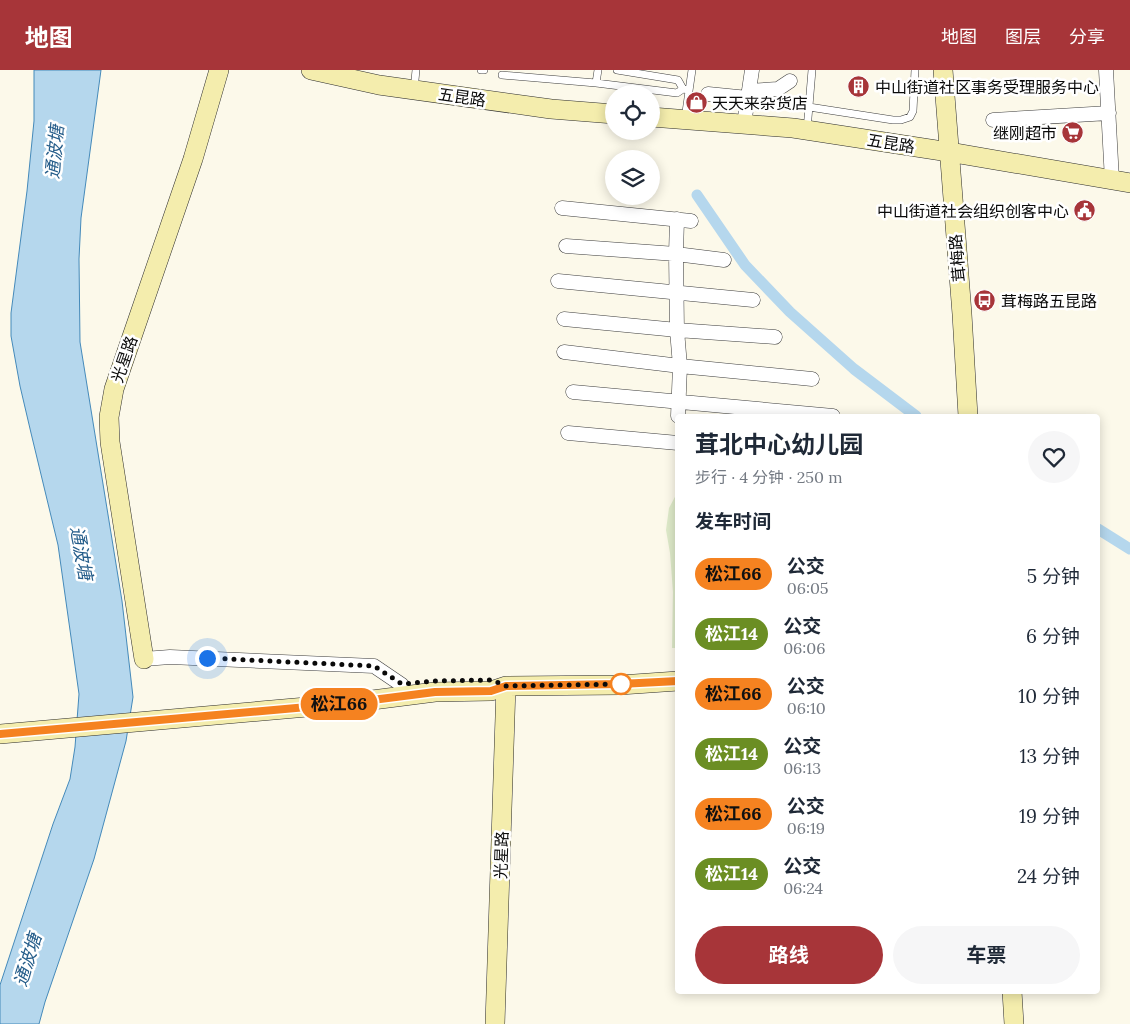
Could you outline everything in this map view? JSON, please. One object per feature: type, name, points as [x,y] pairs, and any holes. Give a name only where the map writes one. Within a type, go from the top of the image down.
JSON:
[{"type":"street","name":"光星路","points":[[144,659],[110,442],[109,417],[114,389],[193,159],[219,70]]},
{"type":"street","name":"五昆路","points":[[311,70],[379,86],[550,109],[605,113]]},
{"type":"street","points":[[744,124],[752,70]]},
{"type":"street","name":"茸梅路","points":[[943,70],[968,414]]},
{"type":"street","points":[[1106,70],[1109,113],[1121,181]]},
{"type":"street","points":[[708,94],[748,94],[778,89],[790,81]]},
{"type":"street","points":[[993,120],[1109,113]]},
{"type":"street","name":"五昆路","points":[[660,118],[807,130],[1121,181]]},
{"type":"street","points":[[562,208],[691,221]]},
{"type":"street","points":[[677,219],[676,330],[680,366],[678,414]]},
{"type":"street","points":[[566,246],[676,254],[724,260]]},
{"type":"street","points":[[558,281],[753,300]]},
{"type":"street","points":[[564,319],[775,337]]},
{"type":"street","points":[[564,352],[812,379]]},
{"type":"street","points":[[573,392],[811,414]]},
{"type":"street","points":[[568,433],[675,443]]},
{"type":"street","points":[[144,659],[170,657],[374,666],[402,684]]},
{"type":"street","points":[[0,734],[341,698],[402,684],[434,681],[492,680],[506,686]]},
{"type":"street","points":[[0,721],[435,692],[491,691],[506,686],[675,681]]},
{"type":"street","name":"光星路","points":[[495,1024],[506,686]]},
{"type":"street","points":[[1012,994],[1014,1024]]},
{"type":"lane","points":[[414,90],[416,70]]},
{"type":"lane","points":[[596,83],[598,70]]},
{"type":"lane","points":[[617,70],[678,80],[686,89]]},
{"type":"lane","points":[[685,120],[686,89],[692,70]]},
{"type":"lane","points":[[807,130],[812,70]]},
{"type":"lane","points":[[809,106],[893,120],[910,117],[915,70]]},
{"type":"lane","points":[[502,75],[596,83],[677,94],[686,89]]},
{"type":"green space","points":[[675,497],[675,648],[672,648],[673,592],[666,530],[669,508]]},
{"type":"water","name":"通波塘","points":[[34,70],[101,70],[81,218],[79,259],[80,342],[122,601],[133,697],[126,741],[94,859],[39,1024],[0,1024],[0,985],[53,824],[70,779],[75,747],[79,694],[58,545],[20,386],[11,336],[11,313],[34,121]]},
{"type":"waterway","points":[[697,195],[745,265],[790,312],[854,369],[913,414]]},
{"type":"waterway","points":[[1100,530],[1130,549]]},
{"type":"bus line","name":"松江66","points":[[0,734],[341,704],[435,692],[491,691],[506,686],[675,681]]},
{"type":"place","name":"中山街道社区事务受理服务中心","points":[[859,87]]},
{"type":"place","name":"天天来杂货店","points":[[696,103]]},
{"type":"place","name":"继刚超市","points":[[1073,133]]},
{"type":"place","name":"中山街道社会组织创客中心","points":[[1085,211]]},
{"type":"place","name":"茸梅路五昆路","points":[[985,301]]},
{"type":"route","points":[[207,658],[374,666],[402,684],[434,681],[492,680],[506,686],[621,684]]}]
